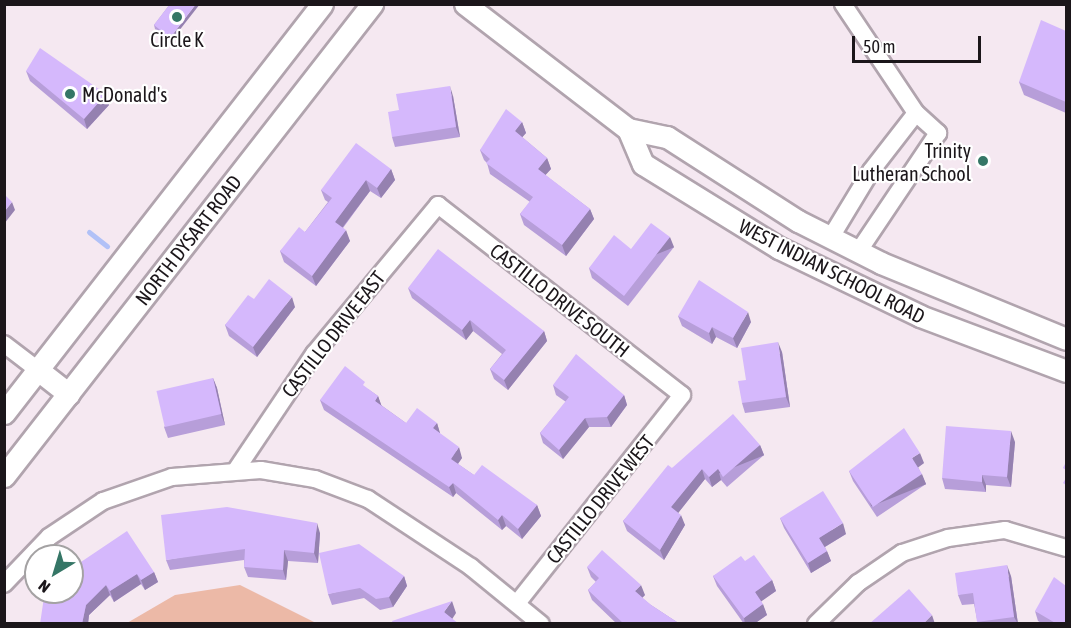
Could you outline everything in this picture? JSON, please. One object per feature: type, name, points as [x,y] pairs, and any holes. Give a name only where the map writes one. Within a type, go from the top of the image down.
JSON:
[{"type":"main road","name":"NORTH DYSART ROAD","points":[[4,413],[322,4]]},
{"type":"main road","name":"NORTH DYSART ROAD","points":[[4,476],[372,4]]},
{"type":"main road","name":"WEST INDIAN SCHOOL ROAD","points":[[465,4],[627,129],[667,137],[858,252],[1066,339]]},
{"type":"main road","name":"WEST INDIAN SCHOOL ROAD","points":[[627,129],[643,164],[762,239],[920,316],[1066,371]]},
{"type":"main road","points":[[38,370],[69,393]]},
{"type":"street","points":[[843,4],[916,113],[938,133],[858,252]]},
{"type":"street","points":[[831,237],[871,171],[916,113]]},
{"type":"street","name":"CASTILLO DRIVE SOUTH","points":[[438,205],[682,395]]},
{"type":"street","name":"CASTILLO DRIVE EAST","points":[[236,470],[314,354],[438,205]]},
{"type":"street","points":[[4,344],[38,370]]},
{"type":"street","name":"CASTILLO DRIVE WEST","points":[[517,603],[682,395]]},
{"type":"street","points":[[4,584],[49,537],[103,501],[172,477],[236,470],[315,479],[368,499],[517,603],[542,624]]},
{"type":"street","points":[[816,624],[858,584],[902,553],[948,538],[1005,530],[1066,548]]},
{"type":"shaded area","points":[[240,585],[316,623],[127,623],[175,595]]},
{"type":"building","name":"Circle K","points":[[170,4],[196,4],[170,38],[154,25]]},
{"type":"building","points":[[1041,20],[1066,31],[1066,102],[1019,82]]},
{"type":"building","name":"McDonald's","points":[[40,48],[106,94],[84,119],[26,71]]},
{"type":"building","points":[[450,86],[456,127],[392,137],[388,112],[399,110],[396,94]]},
{"type":"building","points":[[506,109],[522,122],[515,131],[547,158],[538,169],[590,209],[562,245],[520,214],[533,197],[486,163],[490,159],[480,150]]},
{"type":"building","points":[[356,143],[391,169],[377,188],[366,180],[335,222],[346,230],[312,276],[280,251],[299,227],[305,232],[332,198],[321,190]]},
{"type":"building","points":[[4,194],[12,202],[4,212]]},
{"type":"building","points":[[651,223],[670,237],[624,296],[589,268],[614,235],[631,249]]},
{"type":"building","points":[[438,249],[544,331],[504,380],[490,369],[506,350],[470,320],[462,330],[408,288]]},
{"type":"building","points":[[269,279],[292,297],[253,347],[225,325],[248,295],[254,299]]},
{"type":"building","points":[[699,280],[748,312],[733,338],[712,327],[709,333],[678,316]]},
{"type":"building","points":[[778,342],[786,397],[742,403],[738,381],[746,380],[741,348]]},
{"type":"building","points":[[576,354],[624,395],[607,417],[585,418],[559,450],[540,433],[569,397],[553,385]]},
{"type":"building","points":[[345,366],[365,382],[363,385],[378,396],[375,401],[406,423],[417,408],[437,423],[433,428],[459,447],[451,459],[474,475],[482,465],[537,505],[518,529],[502,515],[498,520],[453,483],[449,487],[320,400]]},
{"type":"building","points":[[213,378],[221,414],[165,427],[156,391]]},
{"type":"building","points":[[733,414],[760,445],[723,477],[718,469],[709,477],[702,469],[671,507],[681,515],[660,550],[623,521],[668,465],[672,468]]},
{"type":"building","points":[[946,426],[1011,431],[1007,477],[982,475],[982,482],[942,478]]},
{"type":"building","points":[[904,428],[920,453],[912,458],[922,474],[873,507],[849,471]]},
{"type":"building","points":[[823,491],[843,523],[819,538],[827,551],[808,563],[780,518]]},
{"type":"building","points":[[227,507],[317,523],[314,553],[284,550],[283,570],[244,567],[245,549],[166,560],[161,515]]},
{"type":"building","points":[[127,531],[154,572],[141,580],[137,574],[110,591],[106,585],[86,605],[82,624],[40,624],[43,604],[84,604],[84,560]]},
{"type":"building","points":[[359,544],[404,576],[389,597],[376,599],[360,588],[328,594],[319,553]]},
{"type":"building","points":[[602,550],[641,585],[635,591],[651,605],[680,624],[624,624],[588,590],[599,578],[587,567]]},
{"type":"building","points":[[754,555],[772,580],[755,592],[763,604],[744,618],[713,576],[741,556],[745,561]]},
{"type":"building","points":[[1007,565],[1014,617],[977,622],[973,593],[958,595],[955,573]]},
{"type":"building","points":[[1054,577],[1066,586],[1066,624],[1057,624],[1035,611]]},
{"type":"building","points":[[909,589],[932,615],[923,624],[869,624]]},
{"type":"building","points":[[452,601],[444,612],[459,624],[393,624],[392,621]]},
{"type":"waterway","points":[[89,232],[107,246]]},
{"type":"place","name":"Circle K","points":[[177,17]]},
{"type":"place","name":"McDonald's","points":[[70,94]]},
{"type":"place","name":"Trinity Lutheran School","points":[[983,161]]}]
